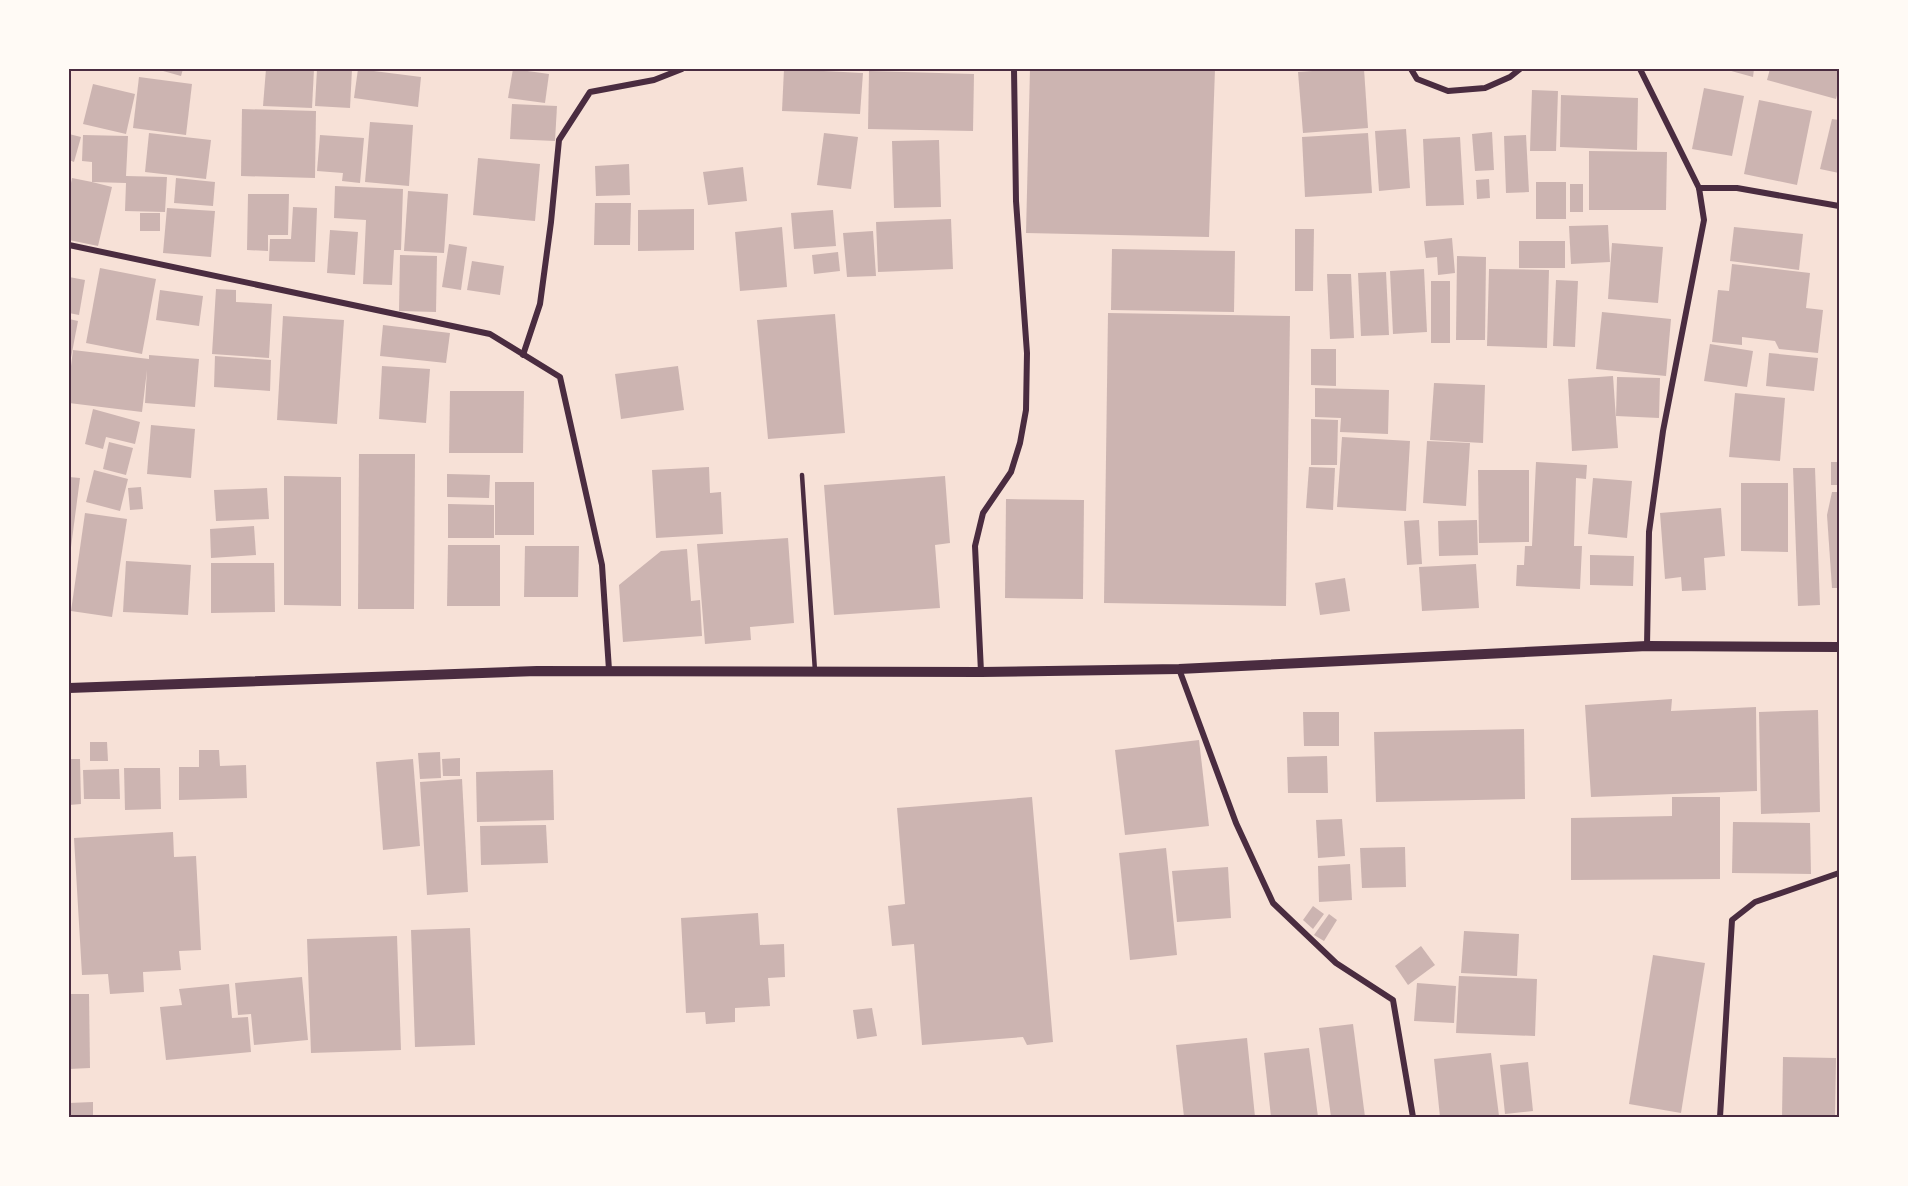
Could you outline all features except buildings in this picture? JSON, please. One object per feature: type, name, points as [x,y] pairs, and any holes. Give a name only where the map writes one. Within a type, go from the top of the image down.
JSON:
[{"type":"street","points":[[523,355],[540,304],[559,140],[590,92],[654,80],[682,69]]},
{"type":"street","points":[[981,672],[975,546],[983,513],[1011,472],[1020,443],[1026,410],[1027,353],[1016,201],[1014,69]]},
{"type":"street","points":[[1411,69],[1417,79],[1448,91],[1485,88],[1510,77],[1520,69]]},
{"type":"street","points":[[1640,69],[1699,188],[1704,220],[1663,431],[1649,532],[1647,646]]},
{"type":"street","points":[[1699,188],[1737,188],[1839,206]]},
{"type":"street","points":[[69,245],[490,334],[560,377],[602,566],[609,670]]},
{"type":"street","points":[[69,688],[609,670],[981,672],[1179,669],[1647,646],[1839,647]]},
{"type":"street","points":[[1179,669],[1236,823],[1273,903],[1336,963],[1393,1000],[1413,1117]]},
{"type":"street","points":[[1720,1117],[1732,920],[1755,902],[1839,873]]},
{"type":"lane","points":[[802,475],[815,671]]}]
